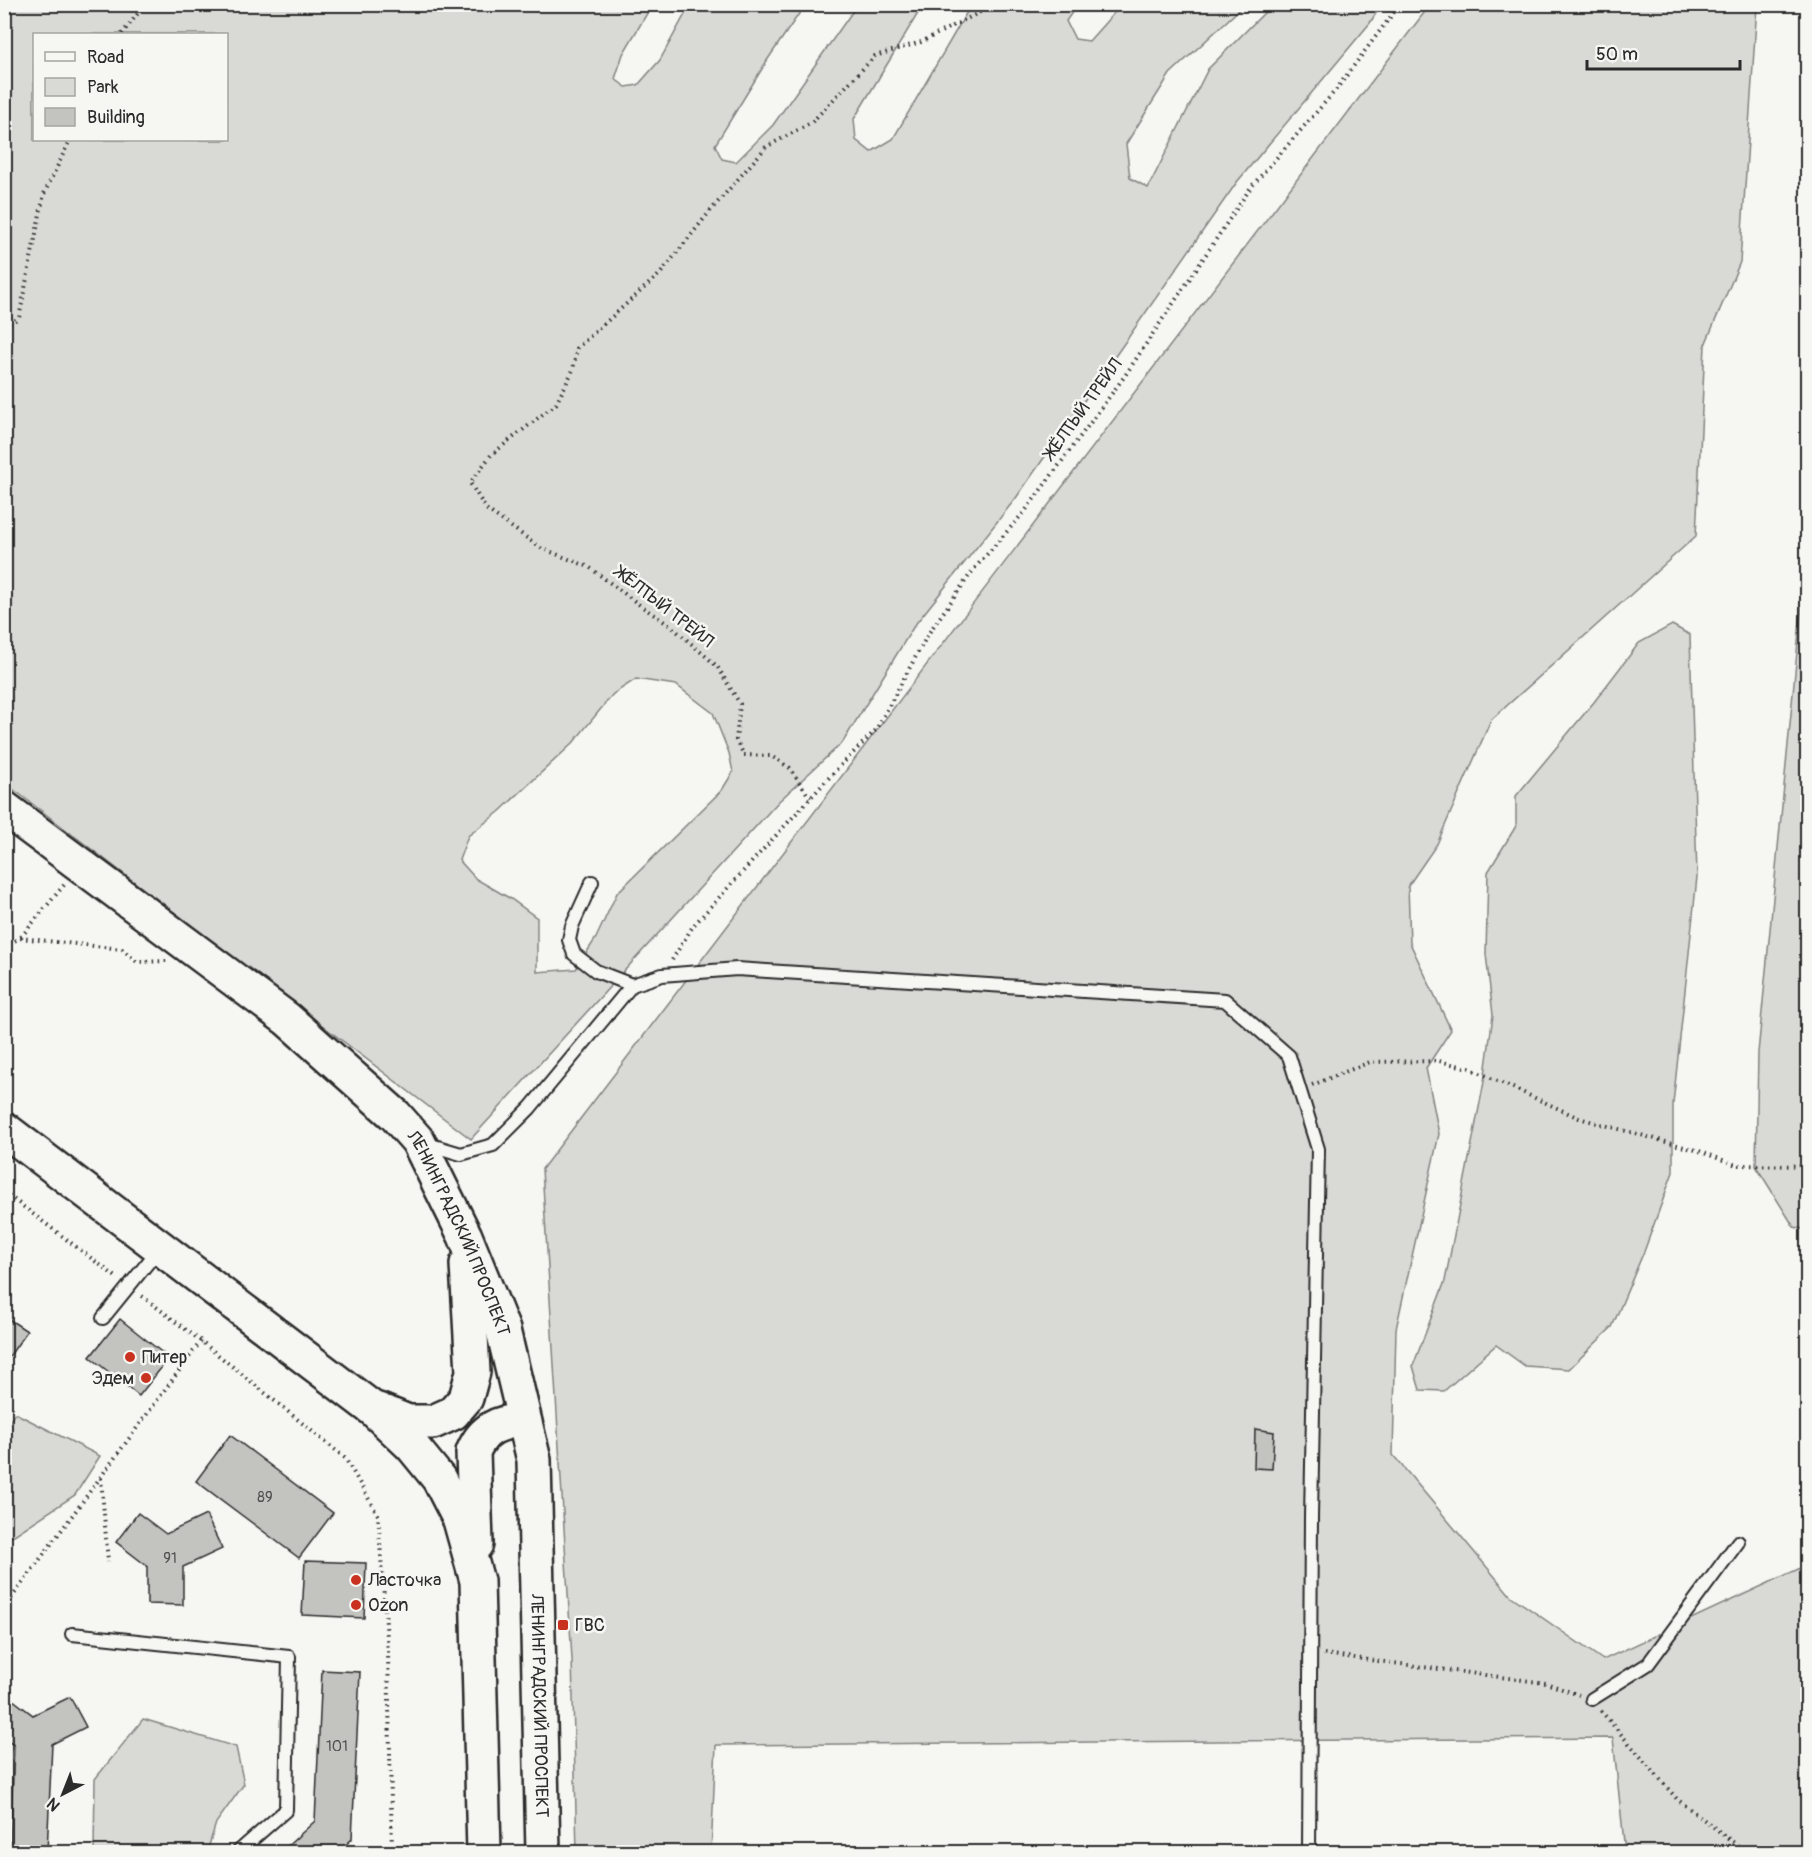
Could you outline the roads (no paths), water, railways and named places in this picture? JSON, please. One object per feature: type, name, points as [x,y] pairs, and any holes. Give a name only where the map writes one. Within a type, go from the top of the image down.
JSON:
[{"type":"main road","name":"ЛЕНИНГРАДСКИЙ ПРОСПЕКТ","points":[[4,808],[287,1019],[395,1115],[417,1141],[465,1236],[503,1330],[534,1460],[543,1852]]},
{"type":"main road","points":[[4,1129],[373,1409],[412,1446],[439,1479],[460,1520],[477,1581]]},
{"type":"main road","points":[[373,1409],[408,1422],[433,1422],[453,1413],[466,1398],[473,1372],[465,1236]]},
{"type":"main road","points":[[484,1852],[473,1452],[478,1440],[491,1428],[524,1420]]},
{"type":"lane","points":[[592,882],[572,926],[569,940],[574,954],[596,971],[632,985]]},
{"type":"lane","points":[[417,1141],[461,1154],[493,1145],[530,1108],[632,985],[662,975],[737,969],[1225,1000],[1289,1056],[1318,1149],[1312,1505],[1310,1852]]},
{"type":"lane","points":[[104,1318],[160,1248]]},
{"type":"lane","points":[[1592,1699],[1648,1664],[1738,1542]]},
{"type":"lane","points":[[72,1634],[289,1656],[286,1810],[238,1852]]},
{"type":"place","name":"Питер","points":[[130,1357]]},
{"type":"place","name":"Эдем","points":[[146,1378]]},
{"type":"place","name":"Ласточка","points":[[356,1580]]},
{"type":"place","name":"Ozon","points":[[356,1605]]},
{"type":"place","name":"ГВС","points":[[563,1625]]}]
